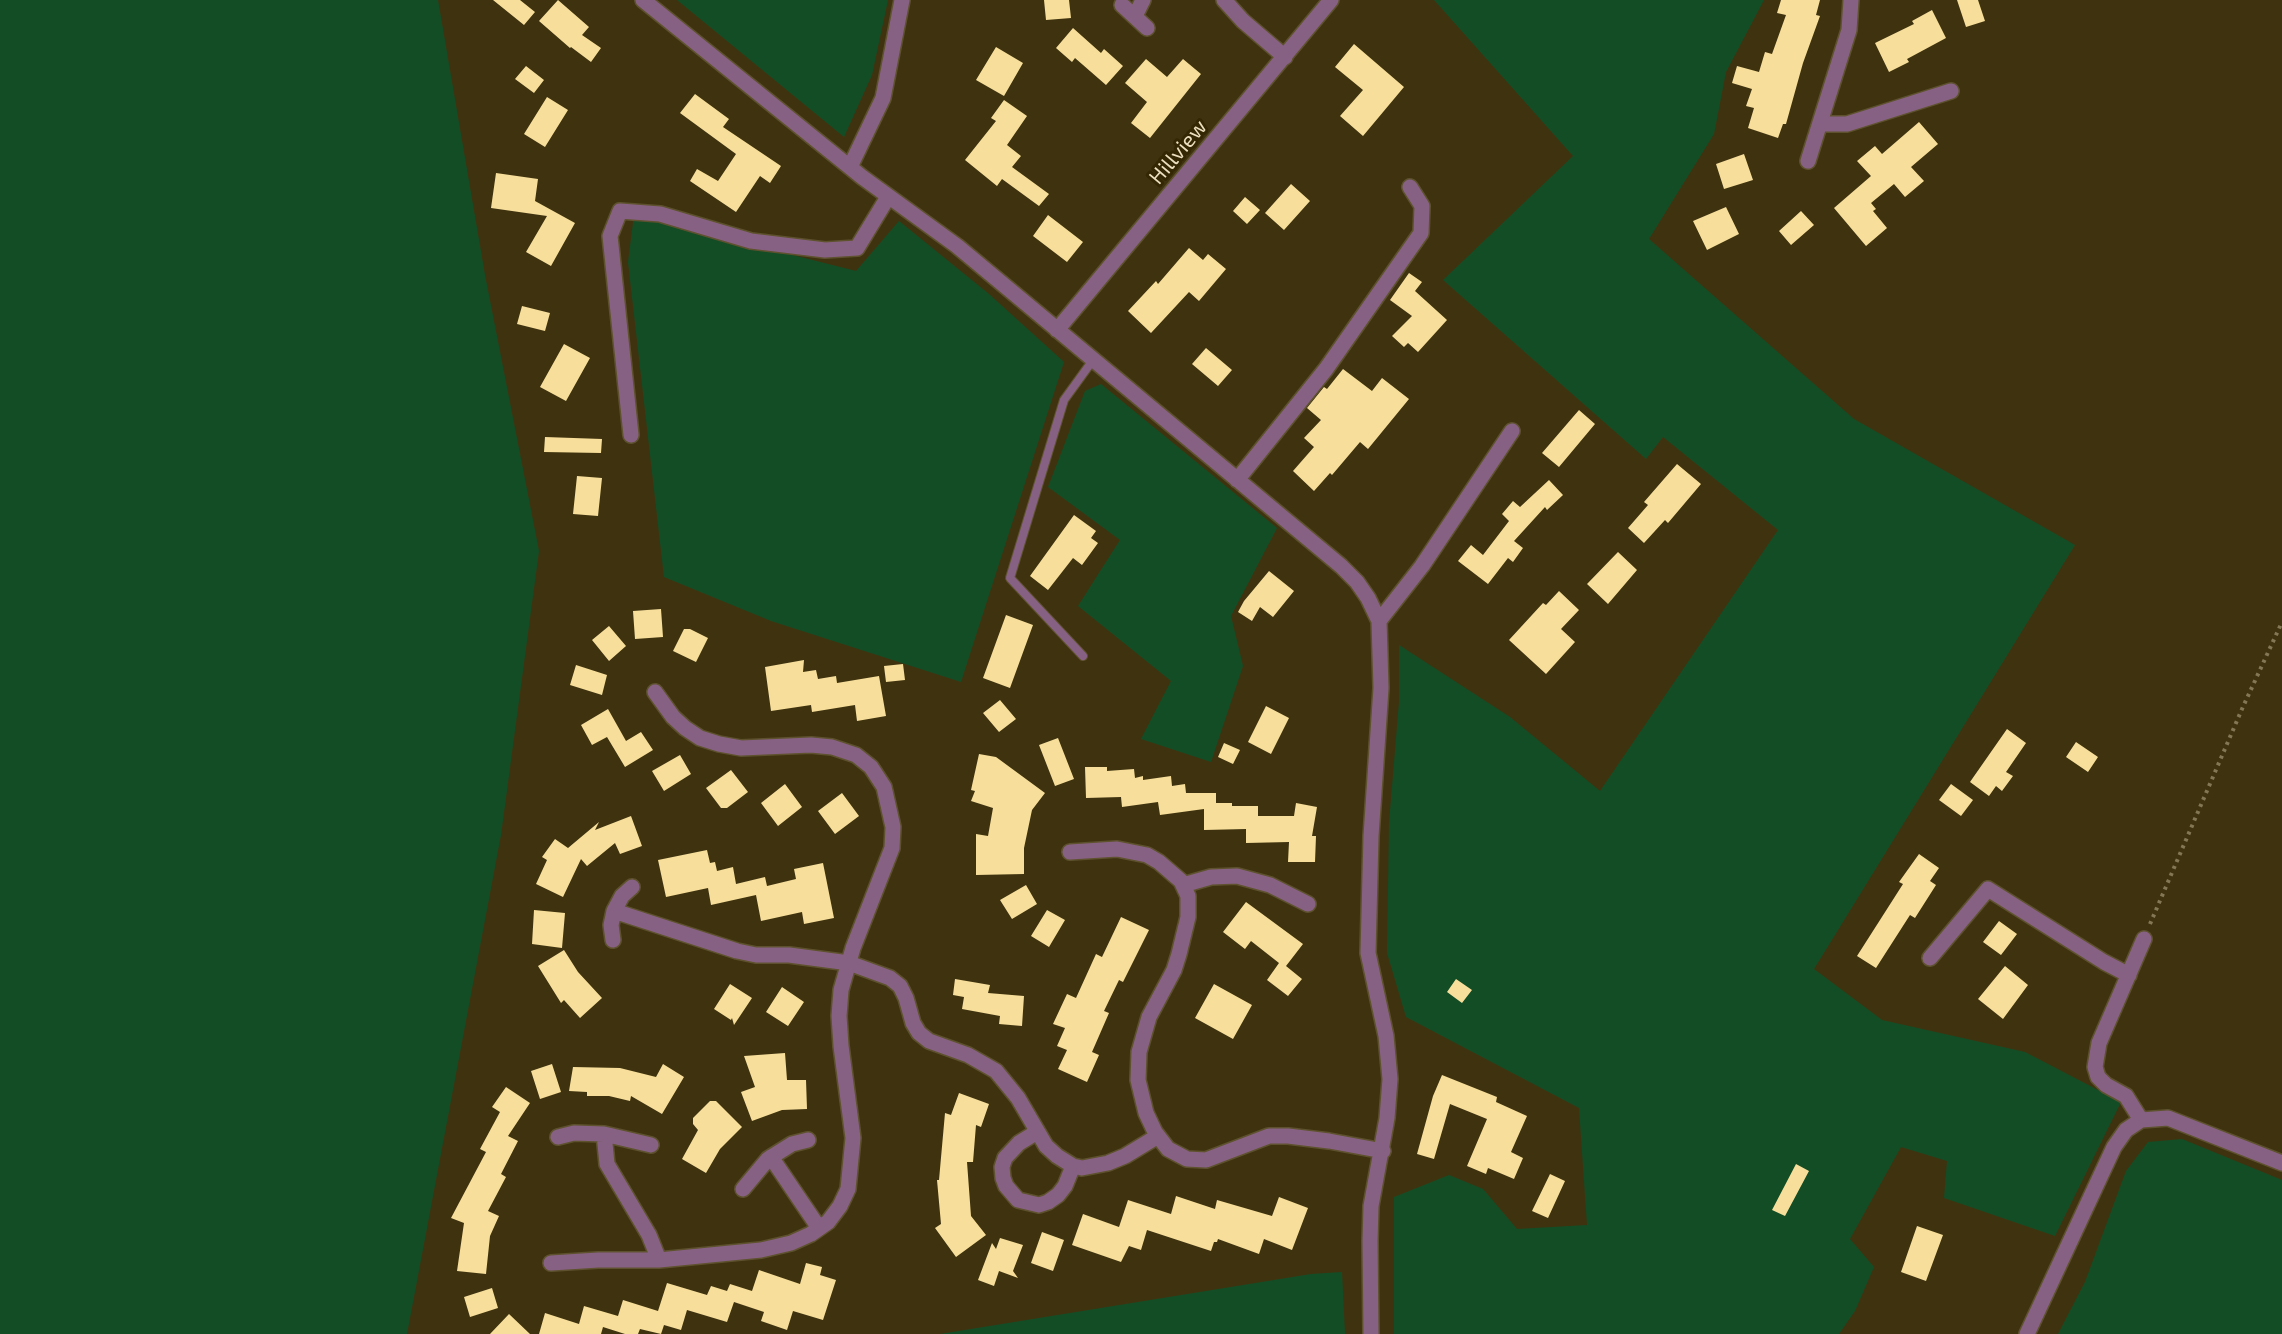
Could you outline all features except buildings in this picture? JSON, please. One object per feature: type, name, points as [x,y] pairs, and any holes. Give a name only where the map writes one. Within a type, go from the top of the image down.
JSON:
[{"type":"street","points":[[643,0],[888,197],[957,246],[1237,480],[1357,582],[1379,621],[1381,688],[1371,836],[1368,953],[1386,1036],[1389,1061],[1388,1118],[1371,1206],[1371,1334]]},
{"type":"street","points":[[850,167],[882,98],[902,0]]},
{"type":"street","points":[[1135,16],[1143,0]]},
{"type":"street","points":[[1224,0],[1243,21],[1285,57]]},
{"type":"street","name":"Hillview","points":[[1057,330],[1331,0]]},
{"type":"street","points":[[1808,161],[1849,30],[1851,0]]},
{"type":"street","points":[[1122,4],[1146,28]]},
{"type":"street","points":[[1822,122],[1847,124],[1951,92]]},
{"type":"street","points":[[1237,480],[1326,369],[1421,233],[1422,206],[1410,187]]},
{"type":"street","points":[[631,435],[610,236],[620,211],[660,214],[751,241],[825,250],[857,248],[888,197]]},
{"type":"street","points":[[1379,621],[1422,566],[1512,431]]},
{"type":"street","points":[[551,1263],[659,1260],[725,1255],[791,1243],[828,1222],[840,1206],[848,1189],[853,1138],[851,1108],[841,1046],[839,1016],[841,990],[869,906],[892,848],[893,827],[884,787],[871,767],[856,755],[832,747],[811,745],[741,748],[700,738],[673,717],[655,692]]},
{"type":"street","points":[[1070,852],[1131,850],[1160,862],[1181,881],[1188,896],[1185,934],[1173,970],[1149,1017],[1139,1052],[1138,1080],[1146,1113],[1168,1149],[1187,1159],[1206,1160],[1269,1136],[1288,1136],[1329,1141],[1383,1152]]},
{"type":"street","points":[[1183,885],[1211,877],[1238,876],[1270,885],[1308,904]]},
{"type":"street","points":[[613,940],[611,925],[614,911],[622,896],[632,887]]},
{"type":"street","points":[[1930,958],[1988,889],[2104,962],[2129,975]]},
{"type":"street","points":[[614,911],[737,951],[756,955],[789,955],[849,963],[877,971],[891,978],[900,986],[913,1023],[919,1033],[929,1041],[968,1055],[996,1071],[1018,1098],[1037,1132],[1057,1156],[1073,1166],[1082,1168],[1125,1156],[1158,1136]]},
{"type":"street","points":[[2141,1120],[2126,1096],[2106,1085],[2098,1077],[2095,1067],[2099,1043],[2144,939]]},
{"type":"street","points":[[2027,1334],[2114,1147],[2126,1130],[2141,1120],[2168,1118],[2282,1163]]},
{"type":"street","points":[[1037,1132],[1019,1143],[1005,1158],[1002,1167],[1006,1186],[1018,1200],[1039,1205],[1048,1202],[1065,1186],[1073,1166]]},
{"type":"street","points":[[558,1137],[574,1133],[604,1134],[651,1145]]},
{"type":"street","points":[[604,1134],[607,1164],[649,1234],[659,1260]]},
{"type":"street","points":[[742,1189],[771,1157],[792,1144],[808,1140]]},
{"type":"street","points":[[771,1157],[819,1228]]},
{"type":"lane","points":[[1083,657],[1010,578],[1064,400],[1093,360]]},
{"type":"path","points":[[2144,939],[2242,709],[2282,622]]},
{"type":"green space","points":[[0,0],[438,0],[485,275],[539,551],[501,835],[407,1334],[0,1334]]},
{"type":"green space","points":[[677,0],[888,0],[872,75],[844,137]]},
{"type":"green space","points":[[1434,0],[1764,0],[1726,72],[1714,134],[1649,239],[1854,419],[2075,545],[1814,969],[1882,1020],[2025,1052],[2121,1102],[2055,1236],[1944,1198],[1947,1161],[1901,1147],[1850,1239],[1874,1267],[1855,1311],[1839,1334],[1394,1334],[1394,1197],[1449,1175],[1483,1189],[1517,1229],[1587,1225],[1579,1108],[1406,1017],[1387,953],[1389,823],[1399,702],[1399,645],[1510,717],[1600,791],[1778,530],[1663,437],[1646,459],[1443,280],[1573,156]]},
{"type":"green space","points":[[634,215],[856,271],[899,221],[989,294],[1064,362],[961,682],[771,621],[664,577],[628,262]]},
{"type":"green space","points":[[1101,384],[1277,528],[1231,616],[1243,666],[1211,762],[1141,739],[1171,681],[1078,606],[1120,540],[1048,487],[1085,391]]},
{"type":"green space","points":[[2182,1139],[2282,1180],[2282,1334],[2058,1334],[2085,1282],[2126,1171],[2148,1142]]},
{"type":"green space","points":[[1342,1272],[1345,1334],[940,1334],[1311,1274]]}]
